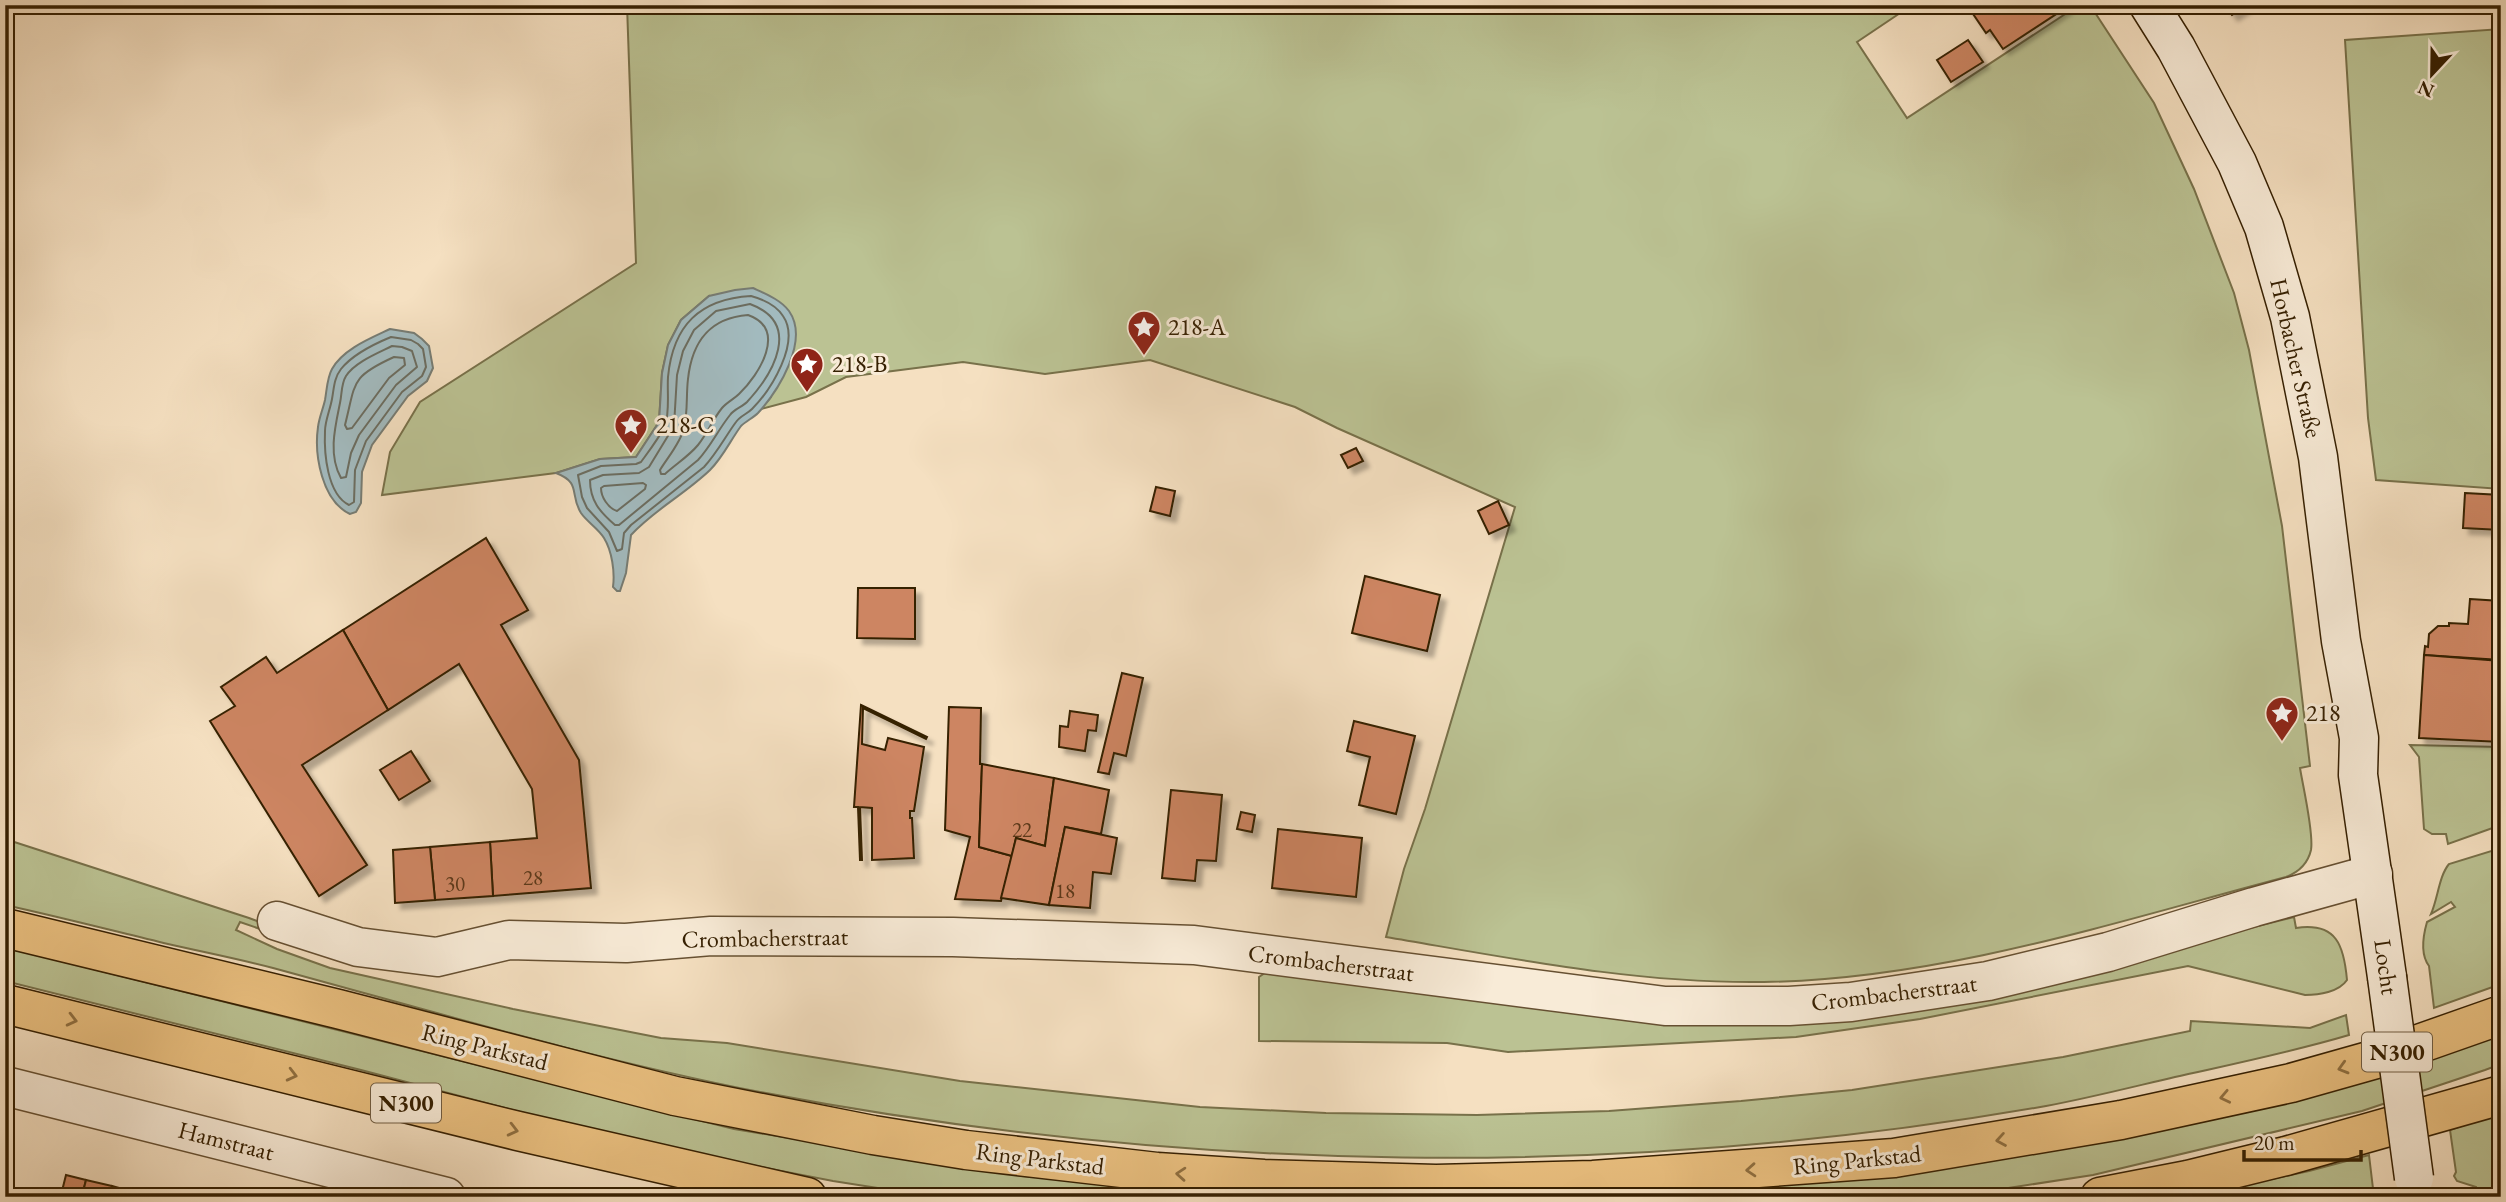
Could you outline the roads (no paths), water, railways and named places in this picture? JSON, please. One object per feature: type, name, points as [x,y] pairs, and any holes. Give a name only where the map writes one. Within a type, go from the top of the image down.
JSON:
[{"type":"highway","name":"Ring Parkstad","points":[[5,928],[675,1096],[873,1135],[966,1150],[1157,1172],[1264,1179],[1436,1184],[1593,1180],[1894,1158],[2120,1120],[2291,1083],[2376,1059],[2501,1015]]},
{"type":"highway","name":"N300","points":[[5,1004],[518,1131],[807,1197]]},
{"type":"highway","points":[[2100,1197],[2188,1180],[2286,1156],[2501,1095]]},
{"type":"street","name":"Horbacher Straße","points":[[2149,5],[2176,48],[2238,163],[2264,227],[2290,317],[2318,457],[2341,641],[2359,738]]},
{"type":"street","name":"Locht","points":[[2359,738],[2358,775],[2415,1187]]},
{"type":"street","name":"Crombacherstraat","points":[[277,921],[358,947],[437,957],[509,940],[626,943],[711,936],[953,937],[1194,945],[1665,1006],[1789,1006],[1851,1002],[1988,981],[2108,952],[2373,874]]},
{"type":"street","name":"Hamstraat","points":[[5,1086],[446,1197]]},
{"type":"water","points":[[753,288],[778,300],[789,311],[795,323],[794,351],[789,365],[766,404],[741,426],[710,470],[631,535],[626,573],[620,591],[617,591],[613,587],[614,575],[607,543],[602,534],[581,513],[572,485],[556,473],[600,459],[636,457],[659,422],[662,373],[668,345],[681,320],[709,296]]},
{"type":"water","points":[[390,329],[414,333],[422,339],[429,346],[433,368],[427,381],[408,396],[372,445],[362,472],[361,503],[356,512],[350,514],[340,508],[333,499],[322,476],[317,451],[319,420],[329,376],[337,362],[358,345]]},
{"type":"place","name":"218-A","points":[[1144,357]]},
{"type":"place","name":"218-B","points":[[807,394]]},
{"type":"place","name":"218-C","points":[[631,455]]},
{"type":"place","name":"218","points":[[2282,743]]}]
